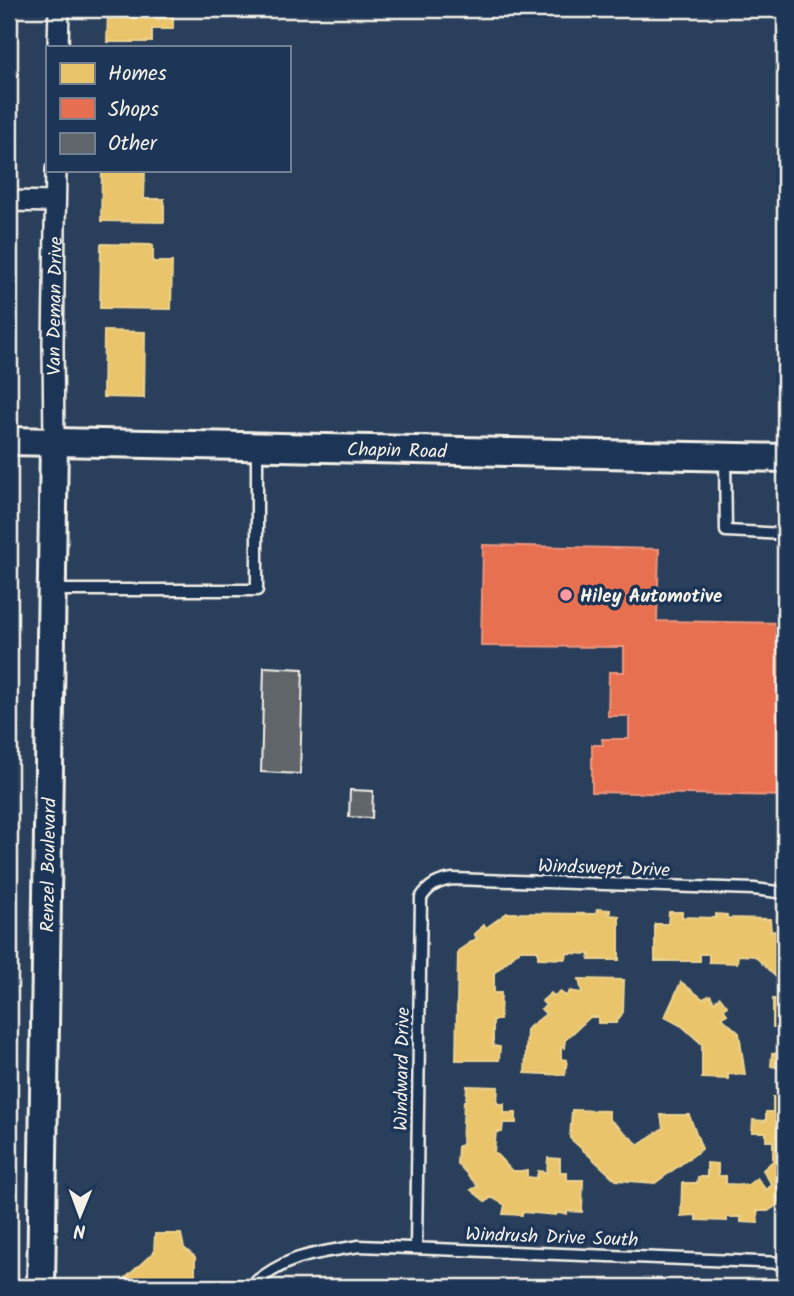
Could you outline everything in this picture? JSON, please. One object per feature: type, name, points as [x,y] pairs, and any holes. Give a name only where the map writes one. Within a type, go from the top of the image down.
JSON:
[{"type":"street","points":[[58,46],[59,9]]},
{"type":"street","name":"Van Deman Drive","points":[[54,442],[56,172]]},
{"type":"street","points":[[9,201],[55,202]]},
{"type":"street","name":"Chapin Road","points":[[9,441],[785,458]]},
{"type":"street","name":"Renzel Boulevard","points":[[41,1287],[54,442]]},
{"type":"lane","points":[[52,590],[257,590],[257,446]]},
{"type":"lane","points":[[725,457],[726,531],[785,534]]},
{"type":"lane","name":"Windswept Drive","points":[[425,891],[438,881],[453,879],[754,889],[785,893]]},
{"type":"lane","name":"Windward Drive","points":[[416,1248],[421,898],[425,891]]},
{"type":"lane","name":"Windrush Drive South","points":[[248,1287],[265,1274],[295,1258],[359,1246],[785,1263]]},
{"type":"building: Homes","points":[[108,9],[173,9],[173,29],[152,29],[152,42],[107,42]]},
{"type":"building: Homes","points":[[102,172],[145,172],[144,199],[164,199],[164,222],[101,221]]},
{"type":"building: Homes","points":[[101,244],[153,245],[153,262],[172,262],[171,309],[100,308]]},
{"type":"building: Homes","points":[[104,331],[145,332],[144,398],[103,397]]},
{"type":"building: Homes","points":[[597,909],[610,910],[610,915],[619,916],[619,960],[589,960],[590,954],[567,953],[566,959],[538,958],[538,950],[520,950],[494,973],[494,993],[501,993],[500,1020],[493,1020],[493,1046],[500,1047],[499,1060],[456,1060],[458,951],[477,938],[474,934],[484,925],[486,928],[507,913],[596,914]]},
{"type":"building: Homes","points":[[669,912],[682,912],[682,917],[716,918],[716,914],[727,915],[727,918],[770,919],[771,931],[785,932],[785,1069],[771,1066],[772,1054],[780,1053],[779,1027],[773,1027],[773,999],[780,999],[779,980],[755,956],[738,955],[737,963],[709,962],[709,954],[700,954],[700,961],[655,961],[655,924],[668,924]]},
{"type":"building: Homes","points":[[579,979],[624,980],[623,1012],[616,1023],[598,1023],[598,1017],[590,1017],[565,1040],[564,1048],[561,1047],[561,1059],[567,1060],[565,1075],[525,1073],[527,1029],[546,1014],[541,1009],[546,1006],[542,1001],[551,993],[554,996],[560,992],[566,996],[570,991],[582,993]]},
{"type":"building: Homes","points":[[681,982],[703,999],[710,995],[714,1002],[720,997],[727,1006],[724,1010],[727,1014],[722,1018],[739,1033],[745,1075],[728,1074],[728,1079],[702,1078],[702,1044],[682,1026],[665,1017]]},
{"type":"building: Homes","points":[[467,1086],[498,1087],[497,1104],[504,1104],[504,1113],[516,1113],[516,1123],[503,1123],[502,1132],[496,1132],[494,1152],[512,1171],[527,1171],[527,1177],[537,1178],[538,1171],[547,1172],[548,1158],[560,1159],[560,1172],[567,1172],[567,1180],[583,1180],[582,1212],[567,1211],[567,1214],[556,1215],[522,1212],[522,1215],[503,1214],[505,1205],[491,1197],[486,1202],[471,1190],[478,1186],[457,1163],[458,1146],[462,1145]]},
{"type":"building: Homes","points":[[773,1097],[785,1098],[785,1210],[779,1204],[768,1211],[757,1211],[758,1223],[741,1222],[741,1217],[727,1217],[727,1221],[696,1220],[696,1215],[681,1216],[682,1183],[697,1183],[698,1177],[707,1177],[707,1163],[718,1164],[718,1176],[726,1176],[726,1184],[748,1185],[757,1178],[766,1190],[772,1185],[763,1170],[773,1161],[773,1141],[766,1141],[766,1132],[752,1132],[753,1120],[766,1121],[766,1112],[773,1112]]},
{"type":"building: Homes","points":[[572,1110],[609,1111],[609,1119],[639,1145],[663,1128],[661,1115],[689,1115],[702,1149],[655,1183],[616,1180],[570,1138]]},
{"type":"building: Homes","points":[[155,1234],[181,1234],[184,1248],[195,1257],[195,1279],[186,1287],[116,1287],[154,1252]]},
{"type":"building: Homes","points":[[386,1283],[403,1284],[405,1287],[382,1287]]},
{"type":"building: Shops","points":[[483,545],[659,549],[657,621],[785,623],[785,796],[592,792],[592,745],[603,745],[602,739],[629,739],[629,716],[608,716],[609,672],[624,672],[624,647],[481,646]]},
{"type":"building: Other","points":[[264,667],[303,669],[300,774],[261,772]]},
{"type":"building: Other","points":[[350,790],[373,791],[372,818],[349,817]]},
{"type":"place","name":"Hiley Automotive","points":[[566,595]]}]
